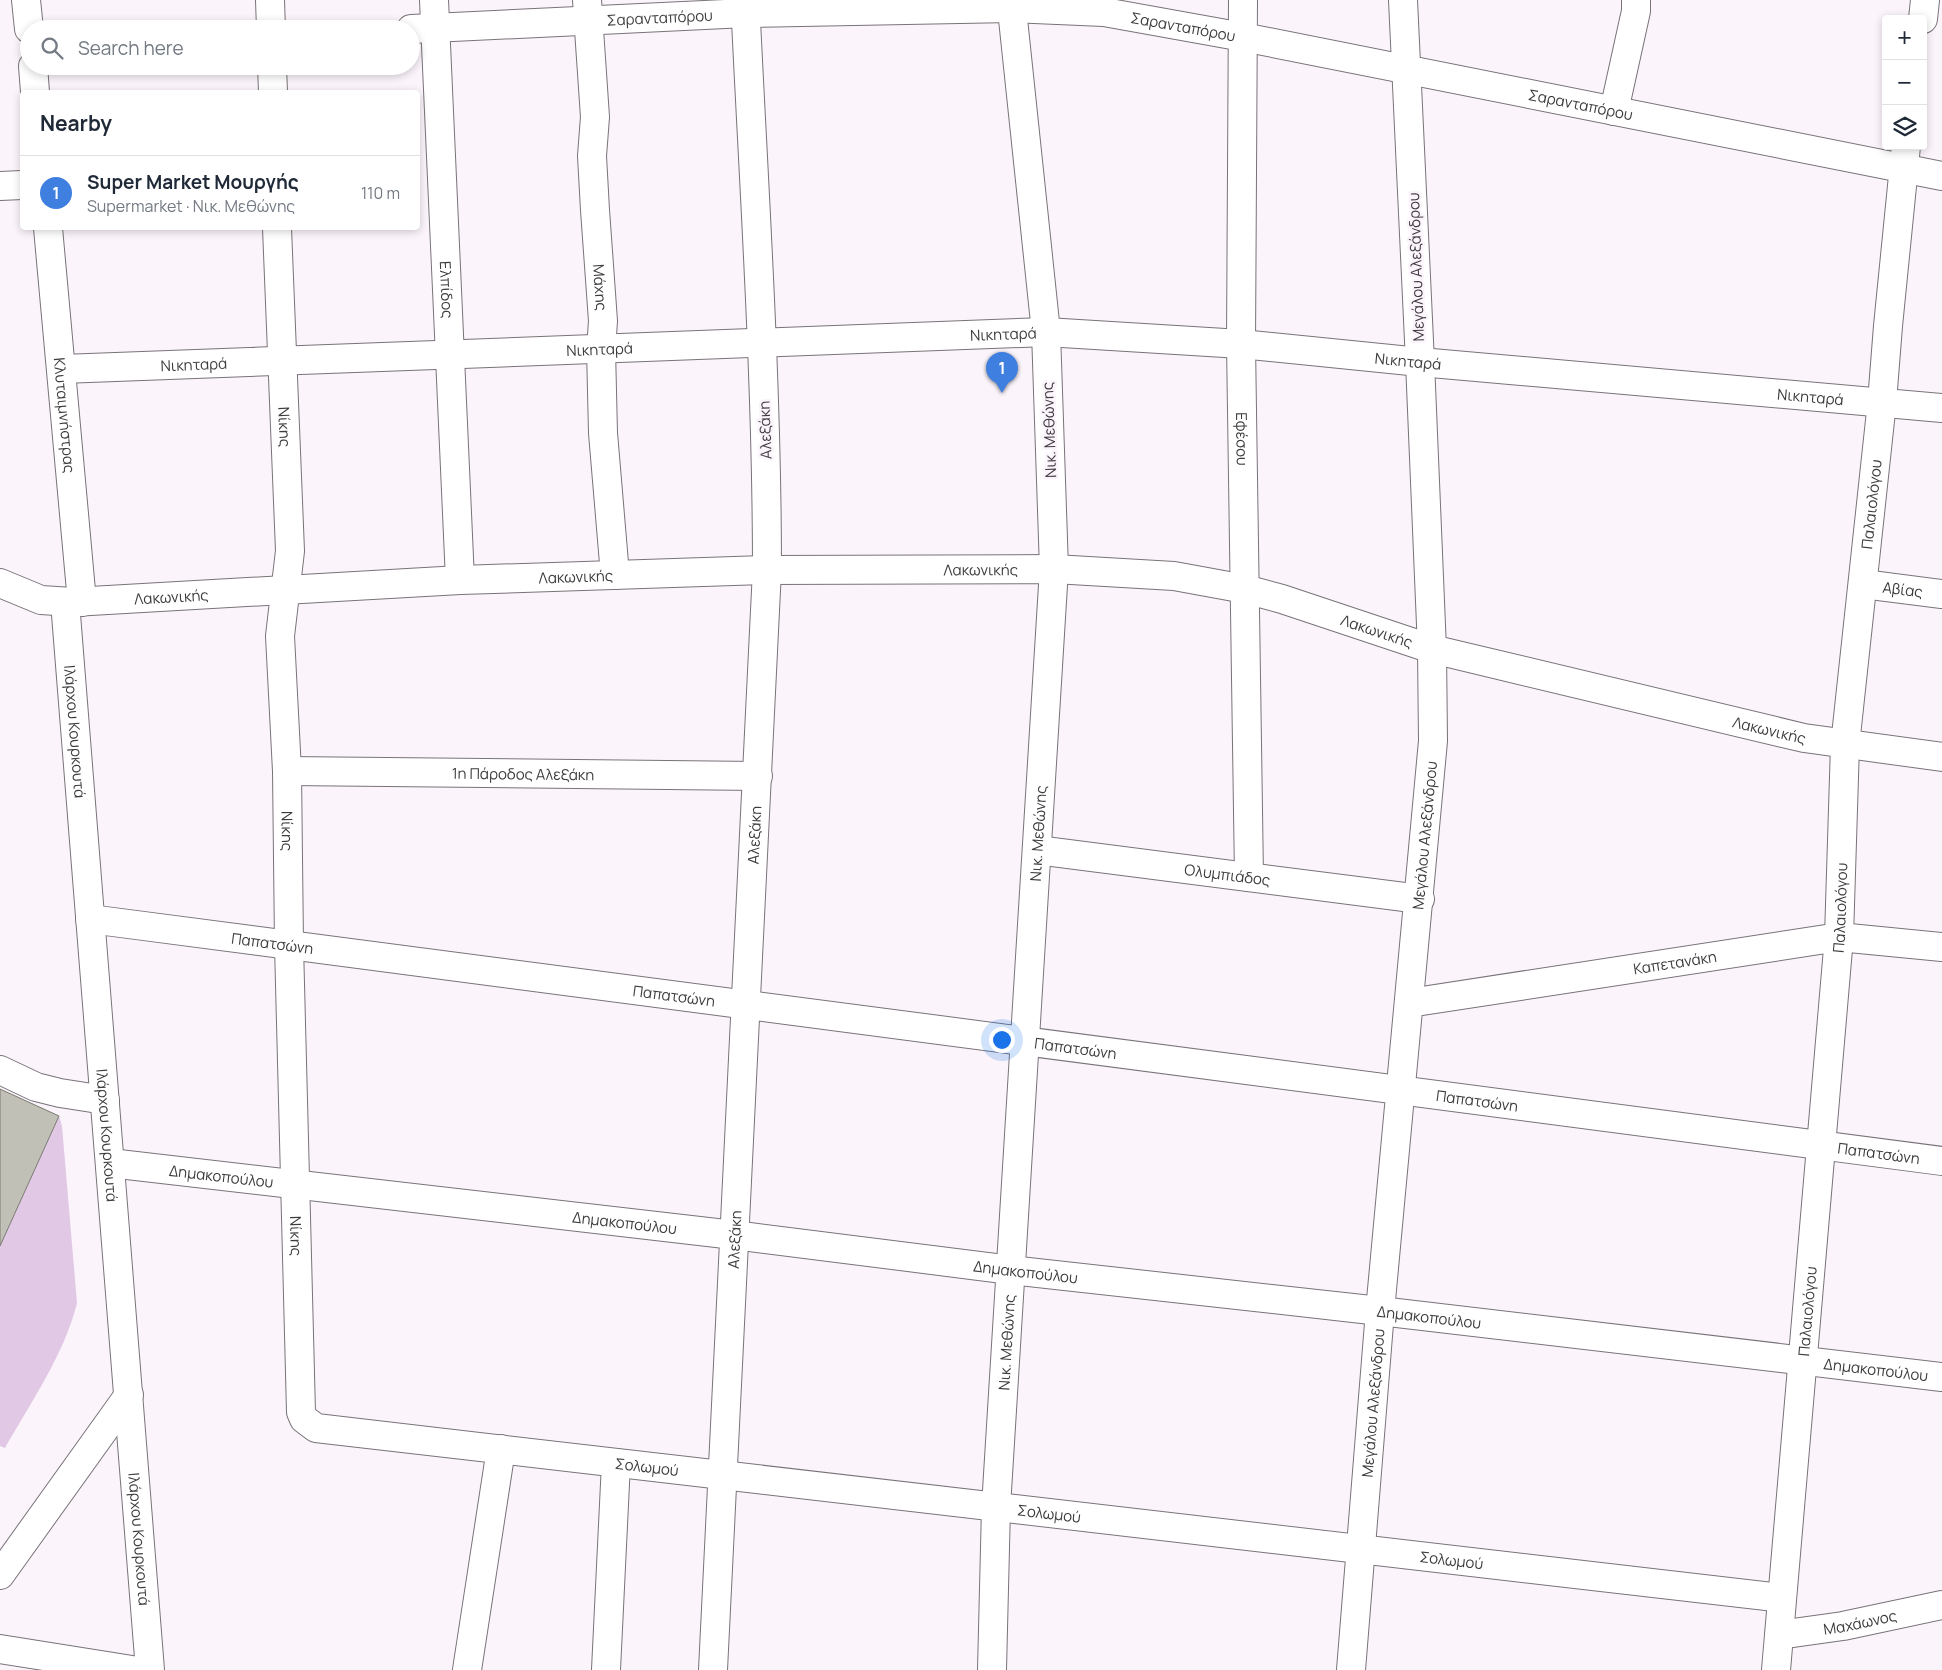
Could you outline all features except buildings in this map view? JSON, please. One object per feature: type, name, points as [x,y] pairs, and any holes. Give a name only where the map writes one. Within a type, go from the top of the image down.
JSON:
[{"type":"street","points":[[26,0],[28,20]]},
{"type":"street","points":[[270,0],[271,20]]},
{"type":"street","name":"Ελπίδος","points":[[434,0],[423,28],[450,354],[460,580]]},
{"type":"street","name":"Εφέσου","points":[[1243,0],[1241,344],[1249,877]]},
{"type":"street","name":"Μεγάλου Αλεξάνδρου","points":[[1351,1670],[1380,1311],[1420,898],[1433,740],[1432,650],[1408,71],[1403,0]]},
{"type":"street","points":[[1614,111],[1636,11],[1636,0]]},
{"type":"street","points":[[1923,15],[1925,0]]},
{"type":"street","name":"Σαρανταπόρου","points":[[423,28],[587,10],[745,6],[1011,4],[1104,12],[1243,37],[1614,111],[1904,158],[1942,176]]},
{"type":"street","name":"Νικ. Μεθώνης","points":[[992,1670],[996,1507],[1054,569],[1046,332],[1011,4]]},
{"type":"street","name":"Αλεξάκη","points":[[713,1670],[768,570],[762,342],[745,6]]},
{"type":"street","name":"Μάχης","points":[[587,10],[595,117],[592,156],[603,322],[601,349],[603,433],[615,575]]},
{"type":"street","points":[[34,75],[35,90]]},
{"type":"street","points":[[272,75],[273,90]]},
{"type":"street","name":"Παλαιολόγου","points":[[1776,1670],[1839,936],[1845,745],[1882,402],[1904,158]]},
{"type":"street","points":[[0,186],[20,185]]},
{"type":"street","name":"Κλυταιμνήστρας","points":[[48,230],[62,368],[74,602]]},
{"type":"street","name":"Νίκης","points":[[277,230],[290,551],[280,636],[287,771],[289,945],[301,1412],[304,1419],[316,1428]]},
{"type":"street","name":"Νικηταρά","points":[[62,368],[1046,332],[1241,344],[1420,362],[1942,408]]},
{"type":"street","name":"Λακωνικής","points":[[0,583],[41,600],[74,602],[284,592],[460,580],[768,570],[1054,569],[1174,576],[1244,589],[1282,599],[1432,650],[1804,738],[1942,757]]},
{"type":"street","name":"Αβίας","points":[[1863,584],[1942,594]]},
{"type":"street","name":"Ιλάρχου Κουρκουτά","points":[[74,602],[90,918],[150,1670]]},
{"type":"street","name":"1η Πάροδος Αλεξάκη","points":[[287,771],[758,776]]},
{"type":"street","name":"Ολυμπιάδος","points":[[1037,850],[1420,898]]},
{"type":"street","name":"Παπατσώνη","points":[[90,918],[1942,1161]]},
{"type":"street","name":"Καπετανάκη","points":[[1409,1003],[1839,936],[1942,947]]},
{"type":"street","points":[[0,1070],[36,1087],[105,1100]]},
{"type":"street","name":"Δημακοπούλου","points":[[110,1163],[734,1235],[1011,1270],[1942,1377]]},
{"type":"street","points":[[0,1575],[128,1395]]},
{"type":"street","name":"Σολωμού","points":[[316,1428],[1782,1598]]},
{"type":"street","points":[[467,1670],[500,1450]]},
{"type":"street","points":[[606,1670],[616,1463]]},
{"type":"street","name":"Μαχάωνος","points":[[1779,1635],[1843,1626],[1942,1605]]},
{"type":"street","points":[[0,1648],[132,1670]]},
{"type":"shaded area","points":[[59,1116],[62,1126],[77,1303],[64,1341],[55,1360],[5,1448],[0,1446],[0,1246]]},
{"type":"place","name":"Super Market Μουργής","points":[[1002,393]]}]
